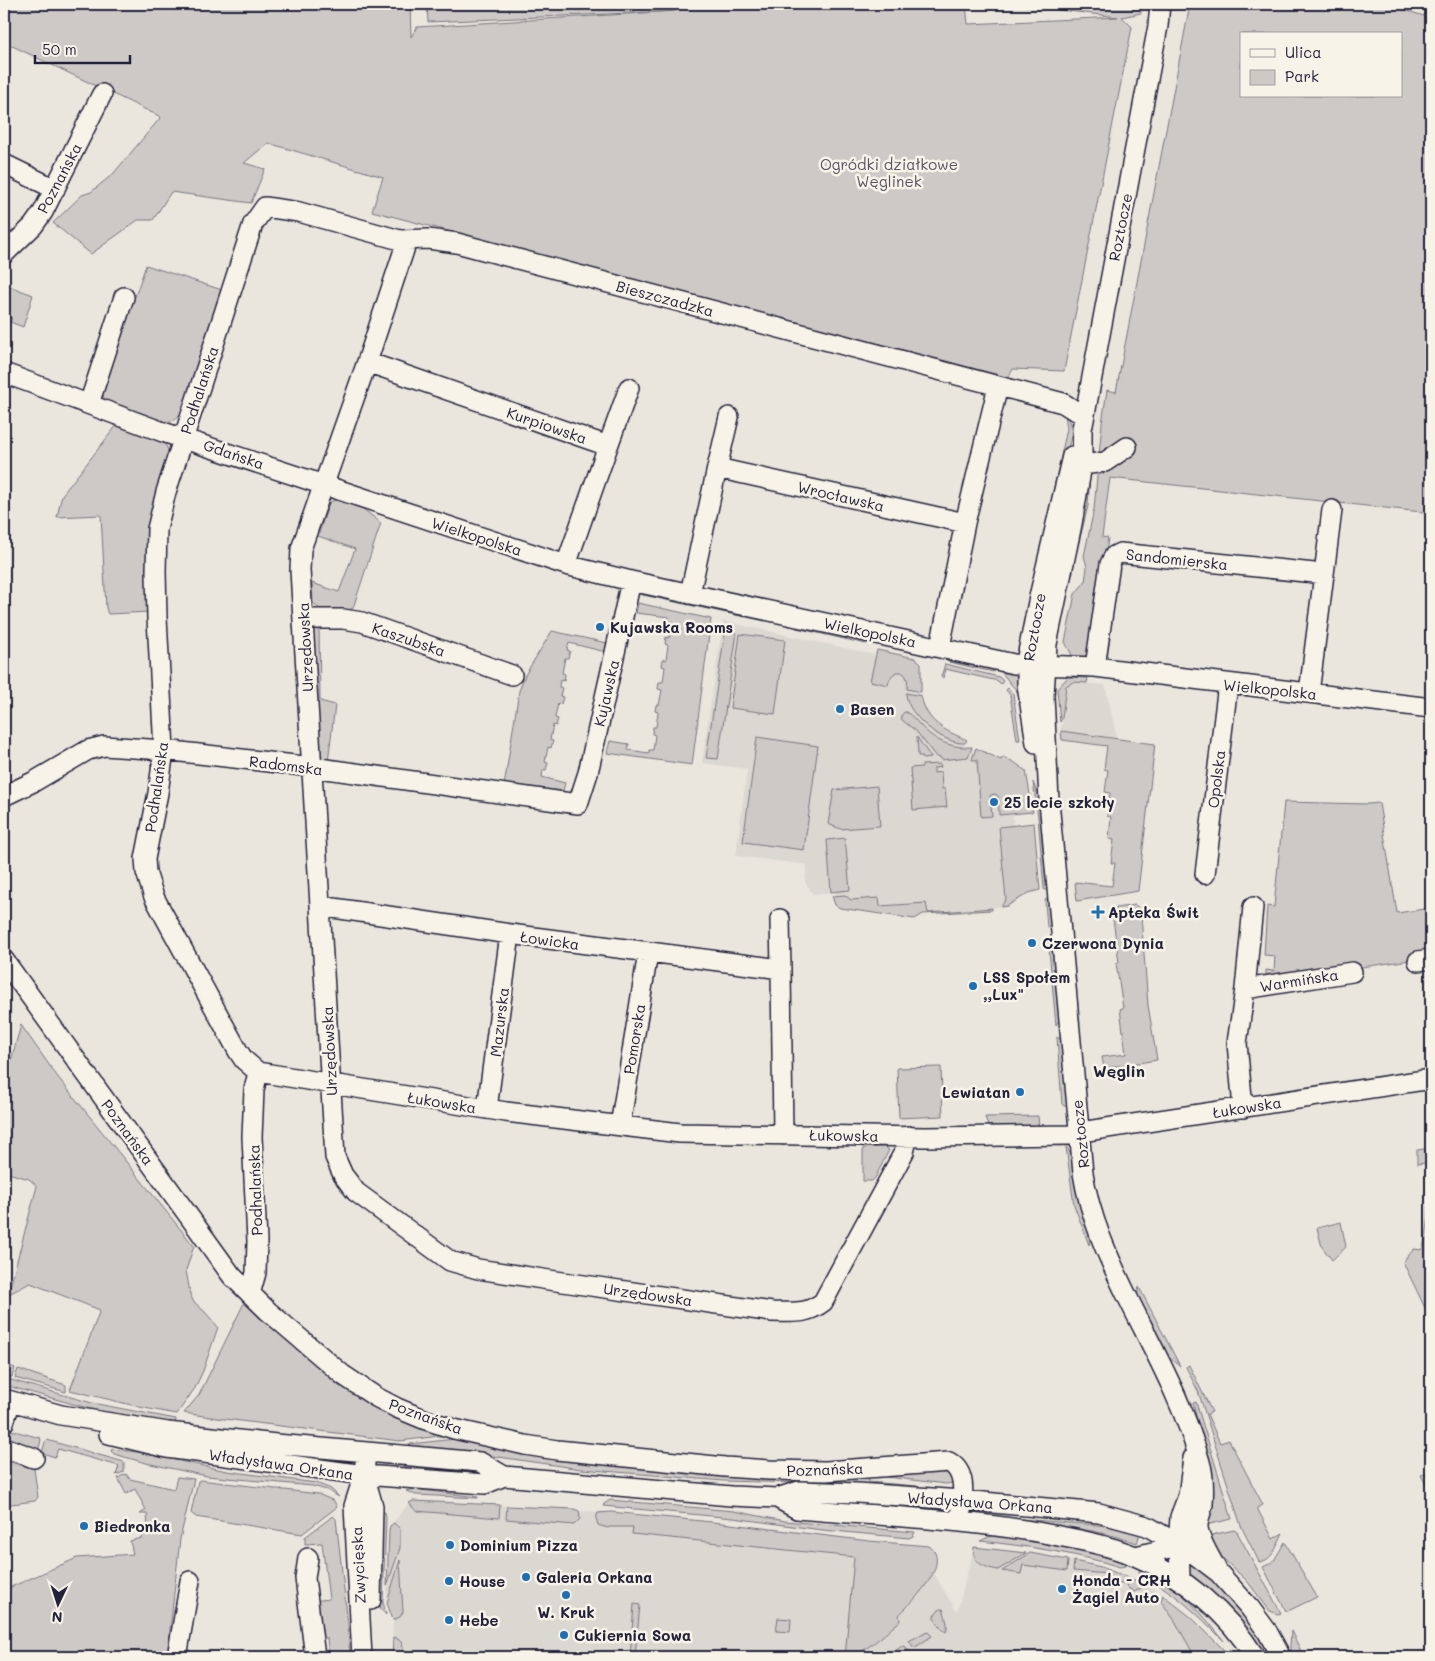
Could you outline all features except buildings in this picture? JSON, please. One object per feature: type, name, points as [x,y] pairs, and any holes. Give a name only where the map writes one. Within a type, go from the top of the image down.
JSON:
[{"type":"street","name":"Roztocze","points":[[1036,665],[1048,635],[1072,524],[1082,465],[1084,421],[1158,26],[1160,4]]},
{"type":"street","name":"Roztocze","points":[[1158,26],[1167,4]]},
{"type":"street","name":"Poznańska","points":[[4,254],[33,226],[43,212],[102,94]]},
{"type":"street","points":[[4,164],[55,189]]},
{"type":"street","name":"Bieszczadzka","points":[[266,207],[300,212],[400,240],[428,239],[457,243],[1063,402],[1084,421]]},
{"type":"street","name":"Podhalańska","points":[[250,1294],[256,1273],[257,1241],[252,1137],[254,1090],[258,1072],[250,1067],[238,1051],[154,897],[148,883],[145,859],[164,750],[157,618],[157,529],[166,492],[253,224],[266,207]]},
{"type":"street","name":"Urzędowska","points":[[400,240],[405,247],[367,362],[301,549],[300,570],[330,1083],[335,1157],[343,1175],[356,1192],[450,1261],[478,1269],[549,1280],[772,1312],[802,1312],[814,1309],[823,1302],[904,1152],[908,1136]]},
{"type":"street","points":[[88,404],[124,297]]},
{"type":"street","name":"Kurpiowska","points":[[367,362],[608,446]]},
{"type":"street","name":"Gdańska","points":[[4,373],[164,432],[184,437],[324,485]]},
{"type":"street","points":[[940,648],[965,523],[998,386]]},
{"type":"street","points":[[566,565],[628,388]]},
{"type":"street","points":[[1063,402],[1076,394],[1090,389]]},
{"type":"street","points":[[690,594],[729,417]]},
{"type":"street","name":"Roztocze","points":[[1084,421],[1071,458],[1030,638],[1044,696],[1049,801],[1079,1133],[1087,1197],[1098,1232],[1174,1393],[1201,1464],[1203,1504],[1198,1527]]},
{"type":"street","points":[[1082,465],[1106,462],[1127,447]]},
{"type":"street","name":"Wrocławska","points":[[718,468],[965,523]]},
{"type":"street","name":"Wielkopolska","points":[[324,485],[566,565],[631,581],[1014,664],[1095,667],[1431,708]]},
{"type":"street","points":[[1309,693],[1332,510]]},
{"type":"street","name":"Sandomierska","points":[[1095,667],[1110,564],[1114,556],[1120,553],[1324,574]]},
{"type":"street","name":"Kujawska","points":[[578,804],[588,774],[631,581]]},
{"type":"street","name":"Kaszubska","points":[[303,619],[343,619],[362,622],[512,675]]},
{"type":"street","name":"Opolska","points":[[1204,874],[1228,684]]},
{"type":"street","name":"Radomska","points":[[4,796],[88,750],[104,746],[164,750],[312,767],[578,804]]},
{"type":"street","name":"Łowicka","points":[[320,906],[648,953],[781,969]]},
{"type":"street","name":"Warmińska","points":[[1243,1108],[1237,1043],[1245,988],[1253,907]]},
{"type":"street","points":[[780,919],[783,1135]]},
{"type":"street","name":"Mazurska","points":[[487,1109],[510,934]]},
{"type":"street","name":"Pomorska","points":[[620,1126],[648,953]]},
{"type":"street","name":"Poznańska","points":[[4,960],[232,1276],[326,1362],[376,1397],[426,1420],[454,1429],[557,1450],[769,1470],[826,1471],[949,1462],[956,1466],[961,1474],[963,1487],[960,1522]]},
{"type":"street","name":"Warmińska","points":[[1245,988],[1352,972]]},
{"type":"street","name":"Łukowska","points":[[258,1072],[487,1109],[680,1133],[1001,1137],[1070,1135],[1431,1079]]},
{"type":"street","points":[[4,1422],[7,1400]]},
{"type":"street","name":"Władysława Orkana","points":[[7,1400],[61,1415],[106,1433],[145,1444],[193,1452],[328,1472],[401,1479],[485,1484],[504,1476]]},
{"type":"street","name":"Władysława Orkana","points":[[61,1415],[168,1432],[480,1462],[504,1476],[731,1496],[776,1498],[799,1491],[962,1500],[1086,1511],[1147,1526],[1179,1544]]},
{"type":"street","name":"Roztocze","points":[[1180,1580],[1180,1517],[1189,1488],[1195,1445]]},
{"type":"street","points":[[4,1447],[34,1458]]},
{"type":"street","name":"Zwycięska","points":[[362,1657],[354,1506],[364,1475],[366,1452]]},
{"type":"street","points":[[328,1472],[354,1506]]},
{"type":"street","name":"Zwycięska","points":[[364,1475],[373,1506],[370,1628],[372,1657]]},
{"type":"street","name":"Zwycięska","points":[[373,1506],[378,1498],[401,1479]]},
{"type":"street","name":"Władysława Orkana","points":[[776,1498],[797,1509],[960,1522],[1082,1540],[1136,1556],[1180,1580]]},
{"type":"street","points":[[1147,1526],[1180,1517]]},
{"type":"street","points":[[1136,1556],[1160,1551],[1179,1544],[1198,1527],[1206,1549],[1219,1573]]},
{"type":"street","points":[[1179,1544],[1219,1573],[1250,1608],[1282,1657]]},
{"type":"street","points":[[308,1558],[304,1578],[315,1657]]},
{"type":"street","points":[[1180,1580],[1228,1621],[1255,1657]]},
{"type":"street","points":[[177,1657],[190,1581]]},
{"type":"shaded area","points":[[723,621],[920,665],[919,686],[921,703],[925,713],[939,729],[964,743],[965,748],[971,747],[1009,768],[1019,891],[1007,906],[903,915],[836,906],[835,892],[813,894],[805,882],[807,865],[736,856],[747,769],[702,763]]},
{"type":"shaded area","points":[[1073,682],[1105,685],[1117,738],[1061,731],[1066,689]]},
{"type":"shaded area","points":[[413,1501],[611,1512],[929,1546],[934,1550],[936,1560],[933,1572],[957,1612],[974,1547],[1068,1560],[1101,1567],[1147,1585],[1192,1618],[1230,1657],[392,1657],[393,1620],[387,1603],[389,1531],[390,1526],[409,1503]]},
{"type":"green space","name":"Ogródki działkowe Węglinek","points":[[4,4],[410,4],[411,37],[417,27],[675,11],[428,22],[427,4],[966,4],[968,24],[1118,17],[1010,4],[1140,4],[1141,13],[1122,17],[1132,27],[1064,371],[1013,369],[1008,378],[372,211],[383,177],[268,143],[244,163],[265,169],[251,203],[171,192],[153,220],[138,220],[91,254],[53,223],[82,195],[91,192],[113,174],[161,117],[4,42]]},
{"type":"green space","points":[[1190,4],[1384,4],[1431,18],[1431,513],[1110,478],[1102,537],[1108,538],[1091,654],[1083,660],[1074,659],[1065,642],[1075,594],[1085,582],[1087,567],[1084,556],[1094,509],[1107,390],[1116,392]]},
{"type":"green space","points":[[146,265],[222,290],[186,411],[182,410],[178,417],[170,422],[162,421],[107,401],[102,393],[127,314],[129,314]]},
{"type":"green space","points":[[4,284],[33,295],[23,327],[10,322],[12,318],[4,315]]},
{"type":"green space","points":[[1065,414],[1072,432],[1028,627],[1027,609],[1067,429]]},
{"type":"green space","points":[[117,425],[158,440],[165,444],[170,454],[150,612],[108,614],[106,608],[101,515],[57,517],[62,495]]},
{"type":"green space","points":[[1090,472],[1088,506],[1076,554],[1077,537]]},
{"type":"green space","points":[[337,500],[362,508],[381,523],[353,608],[349,610],[320,609],[313,603],[312,583],[339,592],[355,549],[318,536],[329,503]]},
{"type":"green space","points":[[644,591],[730,610],[745,617],[638,594]]},
{"type":"green space","points":[[638,603],[711,619],[692,765],[607,753],[610,741],[629,744],[628,750],[649,753],[649,750],[653,750],[655,735],[652,734],[653,727],[656,727],[658,712],[655,711],[656,705],[659,705],[662,690],[658,689],[659,682],[663,682],[665,667],[662,666],[663,659],[666,660],[668,645],[665,644],[666,637],[669,638],[672,622],[668,621],[669,617],[636,613]]},
{"type":"green space","points":[[313,626],[347,628],[319,628],[320,701],[335,705],[328,762],[319,759],[311,629]]},
{"type":"green space","points":[[808,627],[865,641],[866,644],[796,628]]},
{"type":"green space","points":[[552,631],[607,643],[606,652],[569,643],[567,650],[570,651],[568,658],[565,658],[562,673],[565,674],[564,681],[560,680],[559,687],[562,688],[560,696],[563,697],[561,704],[558,703],[555,718],[558,719],[556,726],[553,725],[550,740],[553,741],[551,748],[548,747],[545,762],[548,763],[546,770],[543,770],[542,777],[565,783],[563,791],[504,786],[519,691],[525,675]]},
{"type":"green space","points":[[725,632],[737,633],[718,759],[706,758]]},
{"type":"green space","points":[[740,634],[785,640],[775,714],[730,708]]},
{"type":"green space","points":[[877,650],[915,658],[921,663],[921,692],[907,689],[906,677],[900,672],[893,674],[888,685],[870,681]]},
{"type":"green space","points":[[955,659],[995,667],[994,671],[949,662]]},
{"type":"green space","points":[[945,664],[999,677],[1003,681],[1001,684],[998,681],[945,669],[943,678],[941,677]]},
{"type":"green space","points":[[1003,669],[1014,673],[1019,679],[1020,695],[1002,673]]},
{"type":"green space","points":[[1068,677],[1088,678],[1087,683],[1073,682],[1066,686],[1060,722],[1057,689]]},
{"type":"green space","points":[[1008,688],[1013,694],[1020,740],[1017,740],[1010,695],[1006,690]]},
{"type":"green space","points":[[906,693],[921,696],[927,713],[932,719],[944,729],[967,740],[965,743],[947,739],[928,727],[912,710]]},
{"type":"green space","points":[[904,712],[910,715],[937,740],[950,745],[972,747],[968,757],[941,760],[941,758],[936,757],[916,731],[902,720],[901,716]]},
{"type":"green space","points":[[1061,731],[1155,744],[1138,891],[1077,901],[1075,882],[1112,886],[1115,863],[1111,863],[1114,840],[1109,839],[1111,817],[1107,816],[1110,793],[1105,792],[1108,770],[1104,769],[1107,746],[1062,740]]},
{"type":"green space","points":[[757,737],[818,746],[804,850],[743,842]]},
{"type":"green space","points":[[917,737],[931,758],[923,759],[922,756],[918,756]]},
{"type":"green space","points":[[976,748],[1001,760],[1003,757],[1014,762],[1026,771],[1033,812],[999,815],[998,796],[995,794],[990,797],[992,816],[981,817],[977,760],[972,760]]},
{"type":"green space","points":[[940,764],[941,767],[934,768],[934,773],[941,772],[942,789],[945,789],[947,807],[913,810],[910,768]]},
{"type":"green space","points":[[1033,782],[1042,805],[1050,890],[1044,889]]},
{"type":"green space","points":[[877,786],[880,826],[841,829],[828,824],[834,790]]},
{"type":"green space","points":[[1284,802],[1379,803],[1397,913],[1431,908],[1431,957],[1272,980],[1266,976],[1266,970],[1274,971],[1275,956],[1264,955],[1267,906],[1274,907]]},
{"type":"green space","points":[[1034,823],[1040,890],[1029,893],[1007,906],[1001,907],[1006,899],[999,827]]},
{"type":"green space","points":[[845,838],[850,890],[831,892],[827,840]]},
{"type":"green space","points":[[845,895],[851,900],[879,898],[880,906],[926,903],[928,913],[992,908],[992,910],[923,914],[915,919],[840,908],[835,905],[832,896]]},
{"type":"green space","points":[[1050,898],[1052,923],[1047,927],[1045,901]]},
{"type":"green space","points":[[1135,905],[1139,908],[1141,915],[1148,1005],[1157,1060],[1104,1068],[1102,1057],[1126,1054],[1120,1009],[1123,1008],[1116,963],[1119,963],[1113,919],[1117,918],[1116,908]]},
{"type":"green space","points":[[1048,938],[1053,942],[1061,1017],[1056,1025]]},
{"type":"green space","points":[[21,1025],[57,1076],[194,1246],[186,1270],[190,1293],[193,1301],[218,1327],[195,1388],[177,1414],[70,1390],[100,1310],[30,1283],[11,1293],[4,1291],[4,1286],[10,1287],[37,1186],[29,1179],[4,1172],[4,1085]]},
{"type":"green space","points":[[1057,1037],[1063,1041],[1068,1106],[1062,1104]]},
{"type":"green space","points":[[941,1067],[943,1116],[899,1118],[897,1068]]},
{"type":"green space","points":[[1038,1116],[1039,1126],[988,1126],[985,1117]]},
{"type":"green space","points":[[885,1147],[889,1150],[875,1178],[872,1181],[863,1181],[863,1148]]},
{"type":"green space","points":[[1066,1147],[1075,1169],[1082,1211],[1089,1235],[1089,1245],[1074,1205]]},
{"type":"green space","points":[[1431,1148],[1431,1334],[1427,1312],[1403,1262],[1414,1249],[1422,1250],[1425,1239],[1429,1196],[1426,1163],[1417,1164],[1417,1150]]},
{"type":"green space","points":[[1341,1222],[1346,1247],[1332,1260],[1322,1247],[1317,1228]]},
{"type":"green space","points":[[1139,1287],[1180,1366],[1168,1356],[1162,1347],[1137,1297]]},
{"type":"green space","points":[[245,1301],[340,1387],[346,1385],[448,1435],[400,1441],[184,1413],[199,1395]]},
{"type":"green space","points":[[4,1364],[15,1368],[12,1377],[4,1375]]},
{"type":"green space","points":[[1189,1365],[1212,1412],[1207,1414],[1220,1443],[1229,1440],[1263,1505],[1257,1508],[1273,1539],[1283,1533],[1274,1552],[1264,1561],[1259,1562],[1241,1526],[1198,1391],[1186,1367]]},
{"type":"green space","points":[[18,1369],[66,1385],[66,1392],[15,1378]]},
{"type":"green space","points":[[4,1378],[92,1403],[176,1419],[175,1424],[106,1413],[4,1385]]},
{"type":"green space","points":[[1196,1402],[1232,1519],[1206,1525],[1201,1437],[1193,1403]]},
{"type":"green space","points":[[11,1430],[40,1438],[38,1452],[7,1441],[6,1436]]},
{"type":"green space","points":[[455,1439],[868,1474],[869,1482],[917,1486],[917,1489],[869,1485],[724,1481],[581,1469],[478,1454],[414,1448],[410,1444]]},
{"type":"green space","points":[[47,1440],[124,1462],[124,1472],[116,1475],[119,1466],[58,1449],[55,1457],[42,1453]]},
{"type":"green space","points":[[112,1449],[137,1452],[227,1471],[316,1483],[331,1489],[339,1497],[327,1490],[312,1486],[207,1476],[114,1454],[111,1451]]},
{"type":"green space","points":[[4,1460],[34,1469],[38,1497],[35,1501],[4,1505]]},
{"type":"green space","points":[[946,1471],[952,1478],[952,1483],[946,1484],[878,1476]]},
{"type":"green space","points":[[1431,1471],[1431,1495],[1421,1475]]},
{"type":"green space","points":[[126,1474],[130,1479],[174,1489],[177,1477],[194,1479],[180,1539],[167,1657],[4,1657],[4,1590],[77,1558],[133,1554],[130,1541],[142,1538],[140,1529],[148,1527],[147,1514],[140,1514],[146,1510],[135,1489],[126,1494],[118,1478]]},
{"type":"green space","points":[[198,1481],[318,1494],[334,1501],[337,1507],[302,1534],[196,1517],[191,1513]]},
{"type":"green space","points":[[413,1489],[478,1498],[416,1495],[406,1491]]},
{"type":"green space","points":[[610,1500],[734,1511],[785,1521],[915,1532],[909,1538],[822,1530],[733,1518],[603,1506]]},
{"type":"green space","points":[[413,1501],[500,1505],[499,1518],[416,1511],[409,1503]]},
{"type":"green space","points":[[507,1506],[574,1509],[579,1511],[580,1519],[574,1525],[506,1519]]},
{"type":"green space","points":[[383,1512],[385,1512],[386,1518],[383,1602],[386,1615],[381,1609],[379,1599],[381,1521]]},
{"type":"green space","points":[[611,1512],[929,1546],[935,1553],[936,1562],[928,1582],[899,1615],[900,1621],[866,1649],[845,1657],[854,1557],[632,1534],[633,1527],[608,1528],[598,1525],[596,1518],[598,1513]]},
{"type":"green space","points":[[333,1516],[336,1519],[350,1657],[329,1657],[327,1638],[319,1639],[313,1601],[329,1599],[322,1543],[305,1544],[305,1537]]},
{"type":"green space","points":[[983,1516],[1109,1526],[1140,1533],[1137,1543],[1099,1532]]},
{"type":"green space","points":[[394,1523],[400,1529],[400,1548],[387,1586],[389,1531],[390,1526]]},
{"type":"green space","points":[[1234,1530],[1237,1532],[1281,1613],[1278,1614],[1270,1611],[1247,1581],[1216,1552],[1207,1536]]},
{"type":"green space","points":[[993,1535],[1060,1546],[1127,1562],[1125,1566],[1120,1567],[1051,1551],[980,1541]]},
{"type":"green space","points":[[1285,1542],[1317,1597],[1288,1611],[1286,1611],[1263,1567],[1273,1562]]},
{"type":"green space","points":[[974,1547],[1026,1553],[998,1570],[980,1564],[975,1557]]},
{"type":"green space","points":[[1030,1553],[1068,1560],[1067,1571],[1023,1565],[1021,1574],[1002,1571]]},
{"type":"green space","points":[[1183,1557],[1212,1577],[1253,1626],[1272,1657],[1267,1657],[1254,1637],[1233,1613],[1187,1574]]},
{"type":"green space","points":[[400,1560],[403,1612],[400,1617],[393,1620],[387,1603]]},
{"type":"green space","points":[[1074,1561],[1101,1567],[1147,1585],[1134,1592],[1126,1584],[1106,1583],[1107,1574],[1073,1571]]},
{"type":"green space","points":[[1140,1568],[1177,1590],[1196,1608],[1224,1641],[1175,1596],[1140,1575]]},
{"type":"green space","points":[[1163,1595],[1192,1618],[1229,1657],[1195,1657],[1175,1621],[1161,1601]]},
{"type":"green space","points":[[634,1604],[640,1605],[635,1657],[630,1657]]},
{"type":"green space","points":[[940,1609],[943,1609],[946,1617],[946,1632],[933,1617]]},
{"type":"green space","points":[[778,1618],[791,1619],[790,1632],[776,1631]]},
{"type":"green space","points":[[927,1631],[932,1636],[914,1648],[909,1641]]},
{"type":"green space","points":[[1291,1631],[1301,1651],[1294,1656],[1290,1647]]},
{"type":"green space","points":[[393,1637],[401,1642],[404,1657],[392,1657]]},
{"type":"green space","points":[[902,1646],[905,1646],[909,1651],[898,1657],[887,1657]]},
{"type":"green space","points":[[1373,1650],[1380,1651],[1385,1657],[1359,1657]]},
{"type":"place","name":"Kujawska Rooms","points":[[600,627]]},
{"type":"place","name":"Basen","points":[[840,709]]},
{"type":"place","name":"25 lecie szkoły","points":[[994,802]]},
{"type":"place","name":"Apteka Świt","points":[[1098,912]]},
{"type":"place","name":"Czerwona Dynia","points":[[1032,943]]},
{"type":"place","name":"LSS Społem ,,Lux\"","points":[[973,986]]},
{"type":"place","name":"Lewiatan","points":[[1020,1092]]},
{"type":"place","name":"Biedronka","points":[[84,1526]]},
{"type":"place","name":"Dominium Pizza","points":[[450,1545]]},
{"type":"place","name":"Galeria Orkana","points":[[526,1577]]},
{"type":"place","name":"House","points":[[449,1581]]},
{"type":"place","name":"Honda - CRH Żagiel Auto","points":[[1062,1589]]},
{"type":"place","name":"W. Kruk","points":[[566,1595]]},
{"type":"place","name":"Hebe","points":[[449,1620]]},
{"type":"place","name":"Cukiernia Sowa","points":[[564,1635]]},
{"type":"district","name":"Węglin","points":[[1119,1070]]}]
